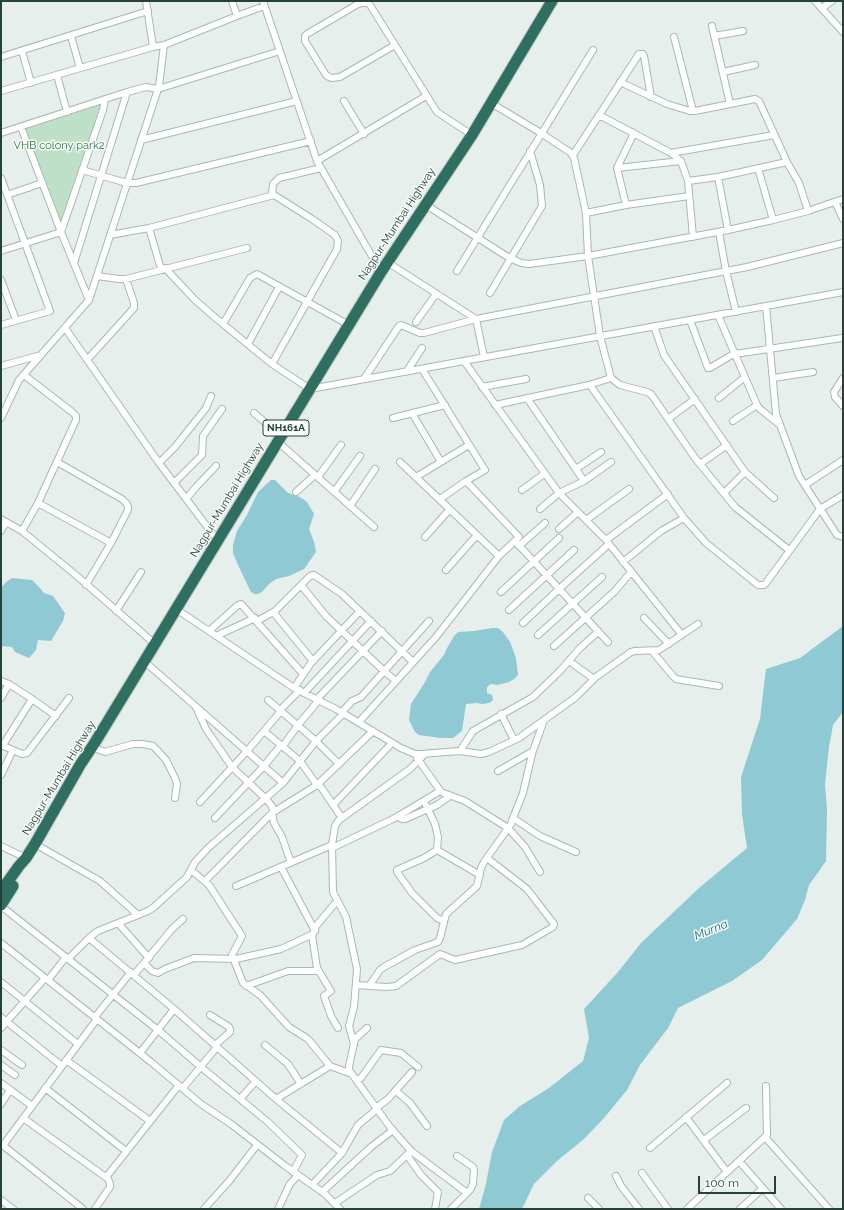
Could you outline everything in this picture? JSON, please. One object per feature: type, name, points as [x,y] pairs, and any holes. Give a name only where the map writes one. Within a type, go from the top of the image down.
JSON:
[{"type":"highway","name":"Nagpur-Mumbai Highway","points":[[1,891],[35,844],[80,765],[92,748],[348,325],[387,262],[472,135],[552,1]]},
{"type":"highway","name":"NH161A","points":[[1,905],[23,869],[26,858]]},
{"type":"street","points":[[232,1],[237,16]]},
{"type":"street","points":[[815,1],[843,32]]},
{"type":"street","points":[[822,8],[832,1]]},
{"type":"street","points":[[148,2],[153,47]]},
{"type":"street","points":[[395,45],[340,77],[329,78],[305,42],[305,36],[358,4],[366,3],[370,5],[395,45],[426,96],[440,115],[472,135]]},
{"type":"street","points":[[1,92],[164,45],[263,4],[317,161],[381,272]]},
{"type":"street","points":[[1,57],[148,11]]},
{"type":"street","points":[[712,26],[730,104]]},
{"type":"street","points":[[714,36],[743,31]]},
{"type":"street","points":[[71,36],[80,68]]},
{"type":"street","points":[[674,37],[693,111]]},
{"type":"street","points":[[1,418],[19,380],[89,300],[158,90],[164,45]]},
{"type":"street","points":[[457,270],[593,50]]},
{"type":"street","points":[[22,51],[31,83]]},
{"type":"street","points":[[1,133],[128,92],[146,87],[158,90],[280,51]]},
{"type":"street","points":[[573,155],[639,54],[643,54],[651,97]]},
{"type":"street","points":[[723,72],[755,65]]},
{"type":"street","points":[[57,75],[67,112]]},
{"type":"street","points":[[620,82],[670,105],[693,111],[755,99],[758,101],[786,162],[799,183],[808,211]]},
{"type":"street","points":[[74,263],[128,92]]},
{"type":"street","points":[[317,161],[426,96]]},
{"type":"street","points":[[61,232],[103,110],[104,100]]},
{"type":"street","points":[[141,140],[297,101]]},
{"type":"street","points":[[344,101],[364,134]]},
{"type":"street","points":[[491,103],[542,133],[573,155],[586,213],[588,256],[593,296],[600,336],[611,378],[620,384],[649,392],[700,464],[738,509],[789,550]]},
{"type":"street","points":[[599,115],[670,153],[681,161],[688,181],[693,237]]},
{"type":"street","points":[[21,127],[89,300]]},
{"type":"street","points":[[626,205],[617,168],[634,134]]},
{"type":"street","points":[[670,153],[774,135]]},
{"type":"street","points":[[82,170],[136,183],[311,141]]},
{"type":"street","points":[[490,293],[542,206],[540,185],[530,151]]},
{"type":"street","points":[[617,168],[681,161]]},
{"type":"street","points":[[688,181],[718,177],[786,162]]},
{"type":"street","points":[[272,195],[273,184],[278,178],[321,168]]},
{"type":"street","points":[[758,168],[774,220]]},
{"type":"street","points":[[718,177],[728,230]]},
{"type":"street","points":[[1,178],[50,311],[1,325]]},
{"type":"street","points":[[7,195],[42,183]]},
{"type":"street","points":[[110,235],[149,228],[272,195],[277,196],[335,235],[338,241],[337,249],[272,364]]},
{"type":"street","points":[[586,213],[626,205],[690,196]]},
{"type":"street","points":[[426,205],[511,258],[521,263],[529,264],[588,256],[719,232],[808,211],[843,199]]},
{"type":"street","points":[[835,202],[843,219]]},
{"type":"street","points":[[149,228],[163,269],[195,300],[223,324],[272,364],[310,389],[843,292]]},
{"type":"street","points":[[1,251],[61,232]]},
{"type":"street","points":[[719,232],[726,271],[736,312]]},
{"type":"street","points":[[364,379],[402,325],[422,333],[476,319],[754,266],[843,243]]},
{"type":"street","points":[[97,276],[126,279],[247,248]]},
{"type":"street","points":[[387,262],[476,319],[484,357]]},
{"type":"street","points":[[223,324],[248,281],[252,276],[257,274],[348,325]]},
{"type":"street","points":[[87,360],[134,308],[134,303],[126,279]]},
{"type":"street","points":[[2,284],[16,320]]},
{"type":"street","points":[[248,344],[279,287]]},
{"type":"street","points":[[416,322],[436,294]]},
{"type":"street","points":[[766,306],[776,412],[798,475],[837,535],[843,537]]},
{"type":"street","points":[[718,315],[757,405],[781,426]]},
{"type":"street","points":[[690,320],[708,368],[735,353],[842,338]]},
{"type":"street","points":[[654,326],[664,354],[726,445],[745,472],[774,498]]},
{"type":"street","points":[[65,328],[159,463],[218,541]]},
{"type":"street","points":[[407,371],[422,348]]},
{"type":"street","points":[[1,366],[41,355]]},
{"type":"street","points":[[464,361],[559,493],[607,542],[682,635]]},
{"type":"street","points":[[422,369],[485,470],[440,499]]},
{"type":"street","points":[[772,378],[813,372]]},
{"type":"street","points":[[22,532],[38,503],[76,420],[76,416],[72,412],[24,375]]},
{"type":"street","points":[[495,405],[590,385],[611,378]]},
{"type":"street","points":[[719,398],[745,378]]},
{"type":"street","points":[[843,378],[834,392],[835,397],[843,406]]},
{"type":"street","points":[[482,387],[526,379]]},
{"type":"street","points":[[590,385],[684,518],[706,543],[758,585],[764,585],[820,509],[843,495]]},
{"type":"street","points":[[159,463],[175,447],[206,408],[211,396]]},
{"type":"street","points":[[528,398],[584,481]]},
{"type":"street","points":[[668,419],[695,400]]},
{"type":"street","points":[[393,418],[445,405]]},
{"type":"street","points":[[733,420],[757,405]]},
{"type":"street","points":[[174,483],[202,454],[203,436],[222,409]]},
{"type":"street","points":[[254,413],[316,476],[374,527]]},
{"type":"street","points":[[412,413],[441,462]]},
{"type":"street","points":[[296,492],[316,476],[341,445]]},
{"type":"street","points":[[416,477],[470,445]]},
{"type":"street","points":[[700,464],[726,445]]},
{"type":"street","points":[[576,469],[601,452]]},
{"type":"street","points":[[334,492],[360,456]]},
{"type":"street","points":[[804,485],[843,460]]},
{"type":"street","points":[[57,462],[122,499],[127,504],[128,510],[111,543],[86,585]]},
{"type":"street","points":[[400,462],[500,556]]},
{"type":"street","points":[[540,509],[559,493],[584,481],[611,462]]},
{"type":"street","points":[[186,499],[216,466]]},
{"type":"street","points":[[350,506],[375,469]]},
{"type":"street","points":[[724,493],[745,472]]},
{"type":"street","points":[[522,490],[544,474]]},
{"type":"street","points":[[466,481],[519,536],[517,543]]},
{"type":"street","points":[[586,520],[629,489]]},
{"type":"street","points":[[523,623],[607,542],[668,494]]},
{"type":"street","points":[[38,503],[111,543]]},
{"type":"street","points":[[425,536],[450,508]]},
{"type":"street","points":[[559,529],[578,512]]},
{"type":"street","points":[[623,562],[661,531],[684,518]]},
{"type":"street","points":[[1,532],[3,521],[22,532],[77,576],[155,644]]},
{"type":"street","points":[[359,722],[436,637],[500,556],[545,523]]},
{"type":"street","points":[[446,570],[477,535]]},
{"type":"street","points":[[501,592],[559,538]]},
{"type":"street","points":[[517,543],[608,642]]},
{"type":"street","points":[[509,610],[574,550]]},
{"type":"street","points":[[116,611],[141,572]]},
{"type":"street","points":[[554,646],[614,592],[631,572]]},
{"type":"street","points":[[216,636],[273,612],[311,575],[314,575],[340,592],[413,662]]},
{"type":"street","points":[[538,635],[602,577]]},
{"type":"street","points":[[301,585],[326,616],[396,681]]},
{"type":"street","points":[[209,632],[239,604],[242,604],[303,674]]},
{"type":"street","points":[[176,609],[299,690],[359,722],[401,748],[412,753],[425,754],[460,751],[485,754],[514,740],[544,720],[576,697],[594,679],[633,651],[659,650],[698,624]]},
{"type":"street","points":[[299,690],[303,674],[313,661],[360,611]]},
{"type":"street","points":[[273,612],[313,661]]},
{"type":"street","points":[[644,618],[669,644]]},
{"type":"street","points":[[200,802],[247,751],[299,690],[352,641],[371,621]]},
{"type":"street","points":[[1,1028],[25,1000],[89,938],[98,931],[154,907],[187,877],[195,862],[208,848],[283,783],[316,741],[343,713],[352,701],[361,697],[428,621]]},
{"type":"street","points":[[216,818],[282,746],[318,700],[382,631]]},
{"type":"street","points":[[460,751],[473,731],[533,697],[580,648],[598,632]]},
{"type":"street","points":[[652,651],[676,679],[719,686]]},
{"type":"street","points":[[144,661],[283,783]]},
{"type":"street","points":[[569,661],[594,679]]},
{"type":"street","points":[[1,681],[9,684],[56,716]]},
{"type":"street","points":[[1,698],[9,684]]},
{"type":"street","points":[[32,699],[2,745],[22,754],[27,753],[69,698]]},
{"type":"street","points":[[268,700],[316,741],[339,764]]},
{"type":"street","points":[[196,707],[206,729],[232,767],[265,798],[273,808],[272,813],[274,823],[282,837],[291,863]]},
{"type":"street","points":[[501,714],[514,740]]},
{"type":"street","points":[[369,986],[380,970],[384,967],[416,950],[438,942],[446,914],[477,886],[481,868],[486,858],[508,828],[524,791],[533,751],[544,720]]},
{"type":"street","points":[[264,731],[300,760],[342,818]]},
{"type":"street","points":[[205,881],[272,813],[317,785],[373,731]]},
{"type":"street","points":[[333,805],[392,743]]},
{"type":"street","points":[[92,748],[105,752],[133,744],[153,746],[166,760],[175,778],[177,784],[174,798]]},
{"type":"street","points":[[1,774],[3,764],[13,750]]},
{"type":"street","points":[[498,770],[533,751]]},
{"type":"street","points":[[412,753],[440,791],[465,801],[508,828],[525,847],[540,872]]},
{"type":"street","points":[[354,1044],[349,1026],[354,1007],[357,969],[346,917],[333,894],[332,889],[332,846],[336,824],[342,818],[410,769],[425,754]]},
{"type":"street","points":[[236,886],[332,846],[398,816],[440,791]]},
{"type":"street","points":[[398,816],[405,819],[438,804],[450,796]]},
{"type":"street","points":[[424,801],[435,824],[438,836],[437,850]]},
{"type":"street","points":[[513,818],[540,836],[576,852]]},
{"type":"street","points":[[35,844],[100,881],[138,915]]},
{"type":"street","points":[[1,846],[26,858]]},
{"type":"street","points":[[437,850],[480,875]]},
{"type":"street","points":[[437,850],[424,858],[398,869],[397,872],[412,893],[437,918],[444,921]]},
{"type":"street","points":[[356,985],[387,987],[396,986],[440,954],[455,960],[522,945],[554,927],[554,924],[527,889],[486,858]]},
{"type":"street","points":[[281,867],[313,933],[316,965],[318,971],[331,991],[324,996],[331,1016],[338,1028]]},
{"type":"street","points":[[191,870],[209,885],[242,936],[232,954],[242,981],[246,986],[260,995],[289,1026],[308,1039],[330,1066],[352,1074]]},
{"type":"street","points":[[118,923],[147,960],[152,971],[158,973],[164,969],[194,958],[238,959],[282,949],[313,933],[316,926],[337,901]]},
{"type":"street","points":[[1,905],[158,1030],[268,1122],[302,1155],[296,1174],[278,1209]]},
{"type":"street","points":[[83,1209],[3,1145],[113,995],[147,960],[172,929],[183,919]]},
{"type":"street","points":[[89,938],[174,1009],[276,1099],[342,1153]]},
{"type":"street","points":[[1,943],[181,1086],[201,1104],[231,1124],[257,1145],[322,1192],[340,1209]]},
{"type":"street","points":[[246,986],[288,971],[318,971]]},
{"type":"street","points":[[1,982],[78,1044]]},
{"type":"street","points":[[140,1053],[174,1009]]},
{"type":"street","points":[[107,1178],[150,1121],[181,1086],[201,1067],[216,1046],[230,1032],[229,1027],[210,1015]]},
{"type":"street","points":[[1,1017],[64,1063],[150,1121]]},
{"type":"street","points":[[367,1028],[356,1037],[348,1066],[349,1070],[409,1153],[421,1175],[438,1192],[435,1209]]},
{"type":"street","points":[[265,1044],[289,1066],[301,1084]]},
{"type":"street","points":[[1,1050],[22,1065]]},
{"type":"street","points":[[356,1080],[361,1078],[381,1050],[401,1053],[418,1067]]},
{"type":"street","points":[[1,1065],[15,1075]]},
{"type":"street","points":[[276,1099],[330,1066]]},
{"type":"street","points":[[312,1185],[342,1153],[358,1125],[386,1101],[412,1072]]},
{"type":"street","points":[[240,1099],[256,1082]]},
{"type":"street","points":[[1,1083],[32,1106]]},
{"type":"street","points":[[650,1148],[727,1083]]},
{"type":"street","points":[[686,1209],[765,1138],[766,1086]]},
{"type":"street","points":[[45,1088],[126,1151]]},
{"type":"street","points":[[1,1104],[10,1090]]},
{"type":"street","points":[[396,1090],[410,1103],[427,1126]]},
{"type":"street","points":[[704,1140],[746,1108]]},
{"type":"street","points":[[686,1117],[727,1172]]},
{"type":"street","points":[[23,1118],[107,1178],[110,1187],[95,1209]]},
{"type":"street","points":[[322,1192],[371,1147],[393,1130]]},
{"type":"street","points":[[765,1138],[829,1209]]},
{"type":"street","points":[[204,1209],[230,1180],[257,1145]]},
{"type":"street","points":[[409,1153],[467,1193]]},
{"type":"street","points":[[335,1203],[377,1175],[390,1171],[409,1153]]},
{"type":"street","points":[[451,1209],[467,1193],[473,1184],[474,1168],[472,1165],[457,1156]]},
{"type":"street","points":[[740,1161],[781,1209]]},
{"type":"street","points":[[642,1173],[668,1209]]},
{"type":"street","points":[[616,1176],[639,1209]]},
{"type":"street","points":[[740,1209],[763,1188]]},
{"type":"street","points":[[588,1198],[598,1209]]},
{"type":"street","points":[[1,1200],[13,1209]]},
{"type":"green space","name":"VHB colony park2","points":[[103,104],[62,223],[60,226],[24,129]]},
{"type":"water","points":[[271,480],[275,480],[288,493],[300,497],[307,502],[314,514],[309,529],[316,552],[304,569],[289,576],[276,579],[262,592],[255,594],[251,592],[238,565],[233,553],[233,545],[237,531],[247,515],[258,492]]},
{"type":"water","points":[[12,578],[32,580],[44,593],[53,596],[65,613],[63,621],[51,641],[38,640],[36,650],[29,658],[15,652],[12,647],[1,646],[1,588]]},
{"type":"water","name":"Murna","points":[[843,626],[843,712],[833,725],[825,784],[827,810],[826,861],[809,885],[805,900],[797,919],[762,960],[732,981],[678,1008],[668,1028],[640,1065],[627,1090],[584,1139],[557,1161],[534,1184],[522,1209],[479,1209],[486,1184],[492,1152],[504,1120],[520,1106],[549,1088],[583,1061],[589,1038],[584,1009],[618,972],[641,943],[699,888],[747,848],[742,814],[741,777],[760,719],[766,669],[800,658]]},
{"type":"water","points":[[498,628],[510,642],[516,658],[518,675],[509,682],[497,685],[491,684],[487,687],[487,693],[492,695],[493,700],[489,703],[466,704],[462,731],[453,738],[419,735],[415,732],[409,720],[411,704],[430,672],[444,655],[454,636],[458,632]]}]
